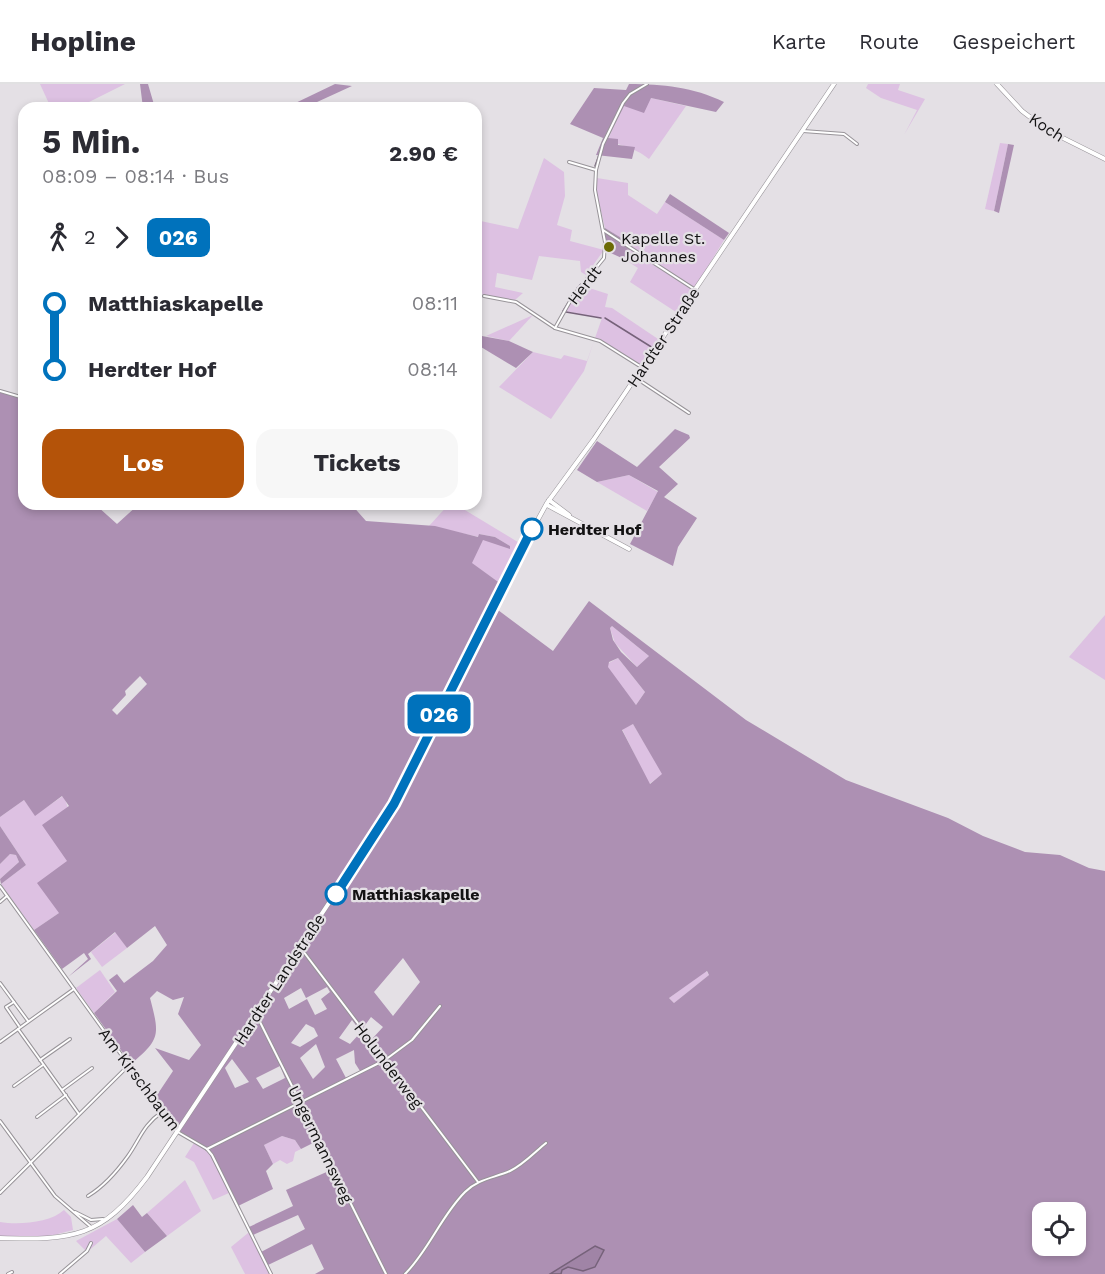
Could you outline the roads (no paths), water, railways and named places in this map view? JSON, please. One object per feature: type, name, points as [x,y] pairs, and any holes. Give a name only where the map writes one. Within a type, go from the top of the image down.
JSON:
[{"type":"main road","name":"Hardter Straße","points":[[514,562],[548,502],[643,368],[834,84]]},
{"type":"main road","name":"Koch","points":[[997,84],[1022,111],[1047,130],[1105,159]]},
{"type":"main road","points":[[548,502],[554,510],[575,519]]},
{"type":"main road","points":[[548,502],[628,549]]},
{"type":"main road","points":[[539,517],[554,510]]},
{"type":"main road","name":"Hardter Landstraße","points":[[0,1238],[43,1239],[79,1233],[112,1217],[134,1195],[394,804],[514,562]]},
{"type":"street","name":"Herdt","points":[[555,328],[573,296],[604,258],[603,230],[595,190],[596,170],[603,144],[623,103],[630,94],[647,84]]},
{"type":"street","points":[[803,130],[844,134],[857,144]]},
{"type":"street","points":[[569,162],[596,170]]},
{"type":"street","points":[[603,230],[695,290]]},
{"type":"street","points":[[484,296],[516,302],[555,328],[600,341],[643,368]]},
{"type":"street","points":[[636,378],[689,413]]},
{"type":"street","points":[[0,391],[18,396]]},
{"type":"street","name":"Am Kirschbaum","points":[[0,886],[177,1133],[207,1149]]},
{"type":"street","points":[[0,902],[7,896]]},
{"type":"street","name":"Holunderweg","points":[[300,947],[478,1182]]},
{"type":"street","points":[[0,983],[28,1021]]},
{"type":"street","points":[[0,1042],[74,989]]},
{"type":"street","points":[[14,1002],[6,1007],[43,1065],[80,1115]]},
{"type":"street","points":[[271,1274],[207,1149],[385,1060],[412,1040],[440,1006]]},
{"type":"street","name":"Ungermannsweg","points":[[256,1014],[387,1274]]},
{"type":"street","points":[[40,1060],[70,1038]]},
{"type":"street","points":[[14,1086],[43,1065]]},
{"type":"street","points":[[0,1193],[128,1066]]},
{"type":"street","points":[[62,1090],[92,1068]]},
{"type":"street","points":[[37,1117],[66,1095]]},
{"type":"street","points":[[88,1196],[96,1191],[128,1156],[148,1121],[162,1112]]},
{"type":"street","points":[[0,1121],[55,1196],[93,1228]]},
{"type":"street","points":[[405,1274],[428,1248],[458,1200],[478,1182],[512,1170],[546,1143]]},
{"type":"street","points":[[72,1211],[91,1220],[112,1217]]},
{"type":"street","points":[[91,1220],[93,1228]]},
{"type":"street","points":[[79,1233],[83,1221]]},
{"type":"street","points":[[60,1274],[89,1249],[91,1243]]},
{"type":"street","points":[[8,1274],[12,1272]]},
{"type":"waterway","points":[[595,166],[599,155]]},
{"type":"waterway","points":[[585,279],[593,270]]},
{"type":"waterway","points":[[577,288],[584,281]]},
{"type":"waterway","points":[[563,311],[568,303]]},
{"type":"waterway","points":[[566,312],[601,318]]},
{"type":"waterway","points":[[605,318],[653,348]]},
{"type":"place","name":"Kapelle St. Johannes","points":[[609,247]]},
{"type":"place","name":"Herdter Hof","points":[[532,529]]},
{"type":"place","name":"Matthiaskapelle","points":[[336,894]]}]
